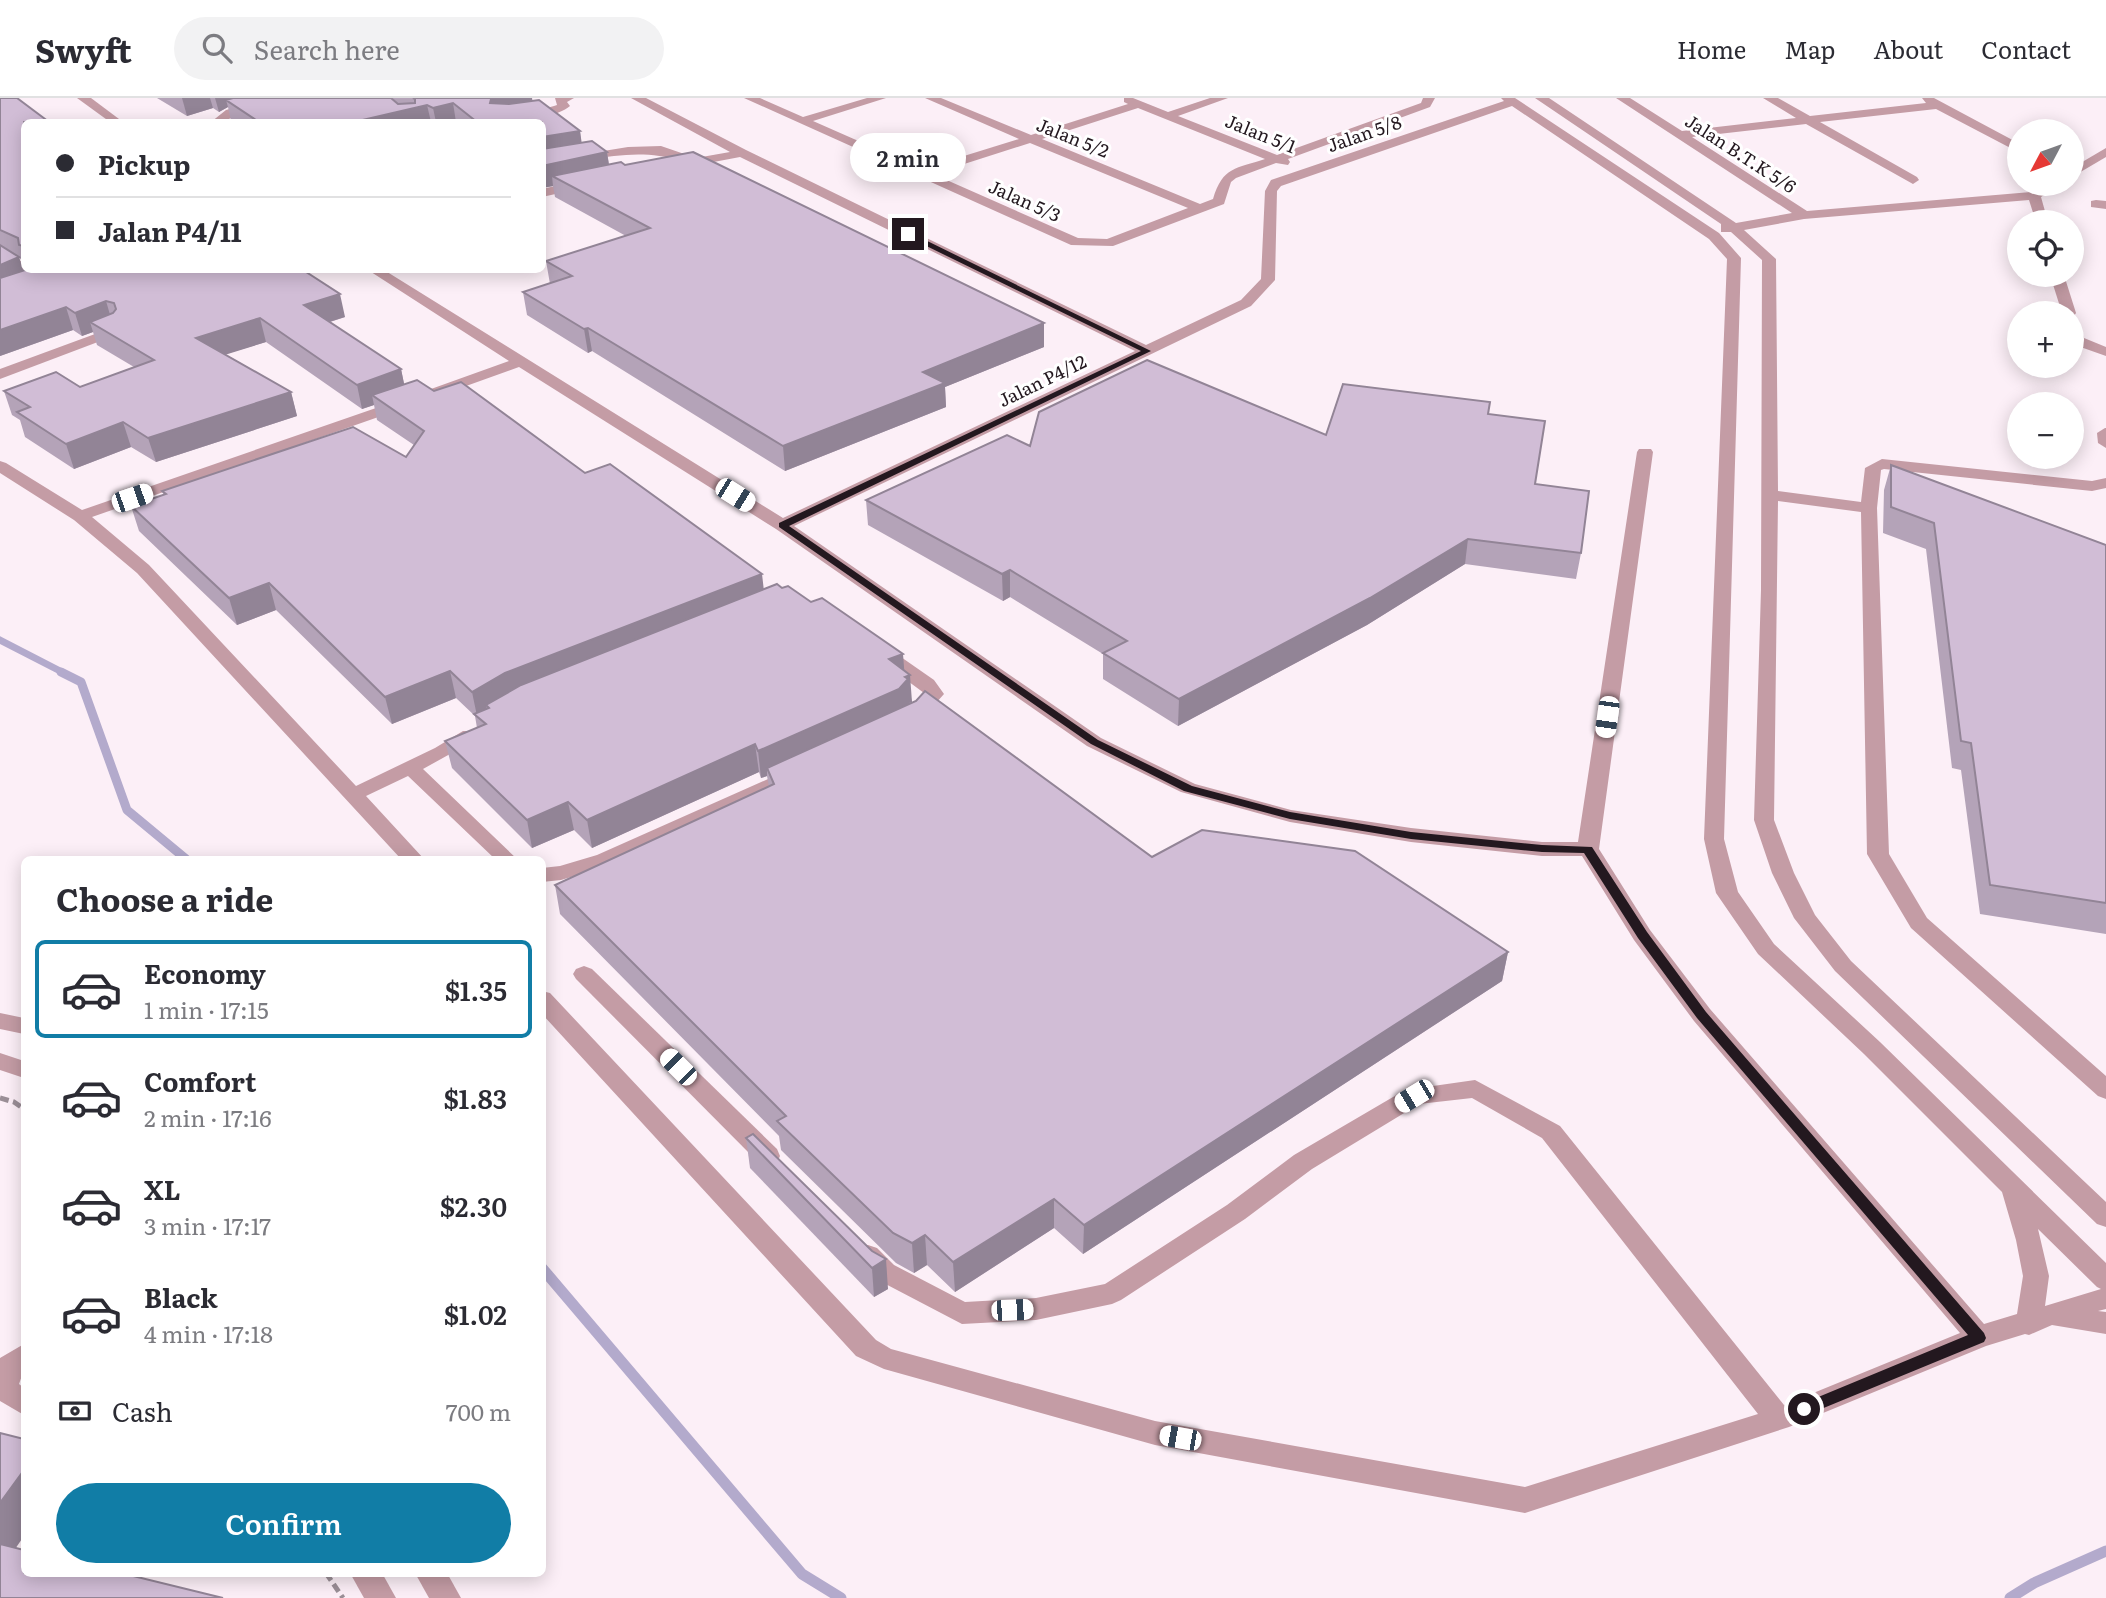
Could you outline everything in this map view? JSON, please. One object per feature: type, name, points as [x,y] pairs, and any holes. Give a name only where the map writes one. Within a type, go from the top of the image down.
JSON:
[{"type":"street","points":[[221,119],[230,113],[282,98]]},
{"type":"street","points":[[513,119],[564,106],[559,100],[568,98]]},
{"type":"street","points":[[637,98],[741,153],[1147,351]]},
{"type":"street","name":"Jalan 5/3","points":[[750,98],[1076,242],[1108,243],[1219,201],[1225,180],[1232,175],[1426,105],[1429,98]]},
{"type":"street","points":[[803,121],[880,98]]},
{"type":"street","name":"Jalan 5/2","points":[[931,98],[1202,209]]},
{"type":"street","name":"Jalan 5/1","points":[[1123,98],[1307,171]]},
{"type":"street","points":[[1169,115],[1222,98]]},
{"type":"street","points":[[1541,98],[1736,228],[1770,245]]},
{"type":"street","name":"Jalan B.T.K 5/6","points":[[1622,98],[1804,215]]},
{"type":"street","points":[[1769,98],[1913,180]]},
{"type":"street","points":[[1925,98],[2007,142]]},
{"type":"street","points":[[88,99],[113,119]]},
{"type":"street","points":[[1510,100],[1706,231],[1734,258],[1714,839],[1727,893],[1766,949],[1872,1048],[2106,1280]]},
{"type":"street","name":"Jalan 5/8","points":[[1307,171],[1510,100]]},
{"type":"street","points":[[921,174],[1140,104]]},
{"type":"street","points":[[1681,135],[1938,105]]},
{"type":"street","points":[[546,164],[628,151],[661,150],[696,162]]},
{"type":"street","points":[[2084,166],[2106,152]]},
{"type":"street","points":[[669,167],[741,153]]},
{"type":"street","name":"Jalan P4/12","points":[[782,525],[1246,303],[1268,280],[1271,191],[1276,183],[1307,171]]},
{"type":"street","points":[[546,192],[598,181]]},
{"type":"street","points":[[1706,231],[1804,215],[2034,196],[2038,210]]},
{"type":"street","points":[[1715,214],[1775,220]]},
{"type":"street","points":[[1775,220],[1770,245],[1770,590],[1764,820],[1783,873],[1805,918],[1843,966],[2106,1217]]},
{"type":"street","points":[[0,254],[21,266]]},
{"type":"street","points":[[380,273],[782,525],[1094,742],[1188,788],[1290,816],[1411,835],[1542,849],[1588,849]]},
{"type":"street","points":[[0,374],[114,331]]},
{"type":"street","points":[[2084,344],[2106,352]]},
{"type":"street","points":[[80,516],[522,362]]},
{"type":"street","points":[[1645,452],[1588,849],[1642,935],[1702,1015],[1979,1338]]},
{"type":"street","points":[[2106,483],[2092,486],[1882,464],[1873,468],[1869,508],[1878,854],[1919,923],[2106,1090]]},
{"type":"street","points":[[0,466],[80,516],[143,569],[410,856]]},
{"type":"street","points":[[1770,495],[1869,508]]},
{"type":"street","points":[[862,639],[927,684],[934,694],[909,722],[896,728]]},
{"type":"street","points":[[353,794],[442,752],[486,726]]},
{"type":"street","points":[[410,768],[505,856]]},
{"type":"street","points":[[546,875],[561,873],[604,860],[807,768]]},
{"type":"street","points":[[584,974],[788,1176]]},
{"type":"street","points":[[546,1003],[866,1348],[884,1357],[1155,1433],[1525,1500],[1779,1419],[1979,1338],[2106,1298]]},
{"type":"street","points":[[0,1021],[21,1025]]},
{"type":"street","points":[[0,1060],[21,1069]]},
{"type":"street","points":[[846,1234],[885,1272],[962,1312],[1036,1309],[1112,1293],[1236,1212],[1303,1162],[1414,1096],[1475,1089],[1551,1132],[1779,1419]]},
{"type":"street","points":[[2013,1187],[2029,1240],[2036,1276],[2039,1320]]},
{"type":"street","points":[[2039,1320],[2106,1323]]},
{"type":"street","points":[[21,1357],[9,1366],[4,1388],[21,1401]]},
{"type":"street","points":[[368,1577],[381,1598]]},
{"type":"street","points":[[433,1577],[446,1598]]},
{"type":"path","points":[[0,1098],[21,1107]]},
{"type":"path","points":[[329,1577],[342,1598]]},
{"type":"building","points":[[0,98],[17,98],[45,119],[21,119],[21,245],[18,238],[0,230]]},
{"type":"building","points":[[391,98],[398,104],[415,103],[413,98],[495,98],[491,99],[490,103],[509,104],[539,100],[580,131],[546,136],[546,119],[473,119],[453,103],[433,108],[427,105],[367,119],[254,119],[226,100]]},
{"type":"building","points":[[592,141],[607,152],[546,165],[546,148]]},
{"type":"building","points":[[693,152],[1044,323],[923,372],[945,383],[783,446],[588,328],[584,329],[523,292],[572,276],[546,261],[650,228],[552,176],[621,162],[625,165]]},
{"type":"building","points":[[0,245],[19,257],[0,265]]},
{"type":"building","points":[[21,271],[308,273],[340,294],[304,305],[401,369],[357,385],[260,318],[196,338],[291,392],[148,438],[123,422],[66,444],[17,412],[30,407],[4,391],[56,372],[80,387],[154,360],[90,322],[113,313],[116,309],[114,303],[106,301],[75,313],[66,307],[0,330],[0,278]]},
{"type":"building","points":[[1147,360],[1326,435],[1343,384],[1490,402],[1488,414],[1545,421],[1535,484],[1589,491],[1581,553],[1468,539],[1370,598],[1179,699],[1103,653],[1127,641],[1010,570],[1002,574],[866,500],[1007,435],[1030,446],[1039,412]]},
{"type":"building","points":[[417,380],[434,391],[461,382],[585,473],[610,464],[762,574],[505,673],[472,692],[450,671],[385,697],[269,583],[229,598],[131,506],[166,494],[162,491],[353,427],[406,457],[424,431],[372,395]]},
{"type":"building","points":[[1891,465],[2106,545],[2106,903],[1990,885],[1971,743],[1961,741],[1934,523],[1891,507]]},
{"type":"building","points":[[777,584],[782,588],[788,586],[811,602],[822,598],[903,654],[889,659],[910,675],[905,677],[908,679],[899,689],[758,751],[755,744],[587,820],[568,802],[527,820],[445,741],[486,724],[474,714],[489,708],[486,705],[521,685]]},
{"type":"building","points":[[925,691],[1152,857],[1202,830],[1355,851],[1508,952],[1084,1225],[1054,1199],[953,1262],[925,1235],[912,1243],[893,1233],[777,1121],[786,1116],[555,885],[774,784],[767,768],[916,701]]},
{"type":"building","points":[[753,1134],[872,1251],[886,1259],[872,1268],[746,1138]]},
{"type":"building","points":[[0,1433],[21,1438],[21,1474],[0,1503]]},
{"type":"building","points":[[0,1544],[21,1549],[21,1577],[137,1577],[223,1598],[0,1598]]},
{"type":"waterway","points":[[0,640],[64,673]]},
{"type":"waterway","points":[[61,672],[81,682],[127,810],[182,856]]},
{"type":"waterway","points":[[546,1273],[802,1574],[841,1598]]},
{"type":"waterway","points":[[2010,1598],[2034,1583],[2106,1551]]},
{"type":"route","points":[[908,234],[1147,351],[782,525],[1094,742],[1188,788],[1290,816],[1411,835],[1542,849],[1588,849],[1642,935],[1702,1015],[1979,1338],[1804,1409]]}]
